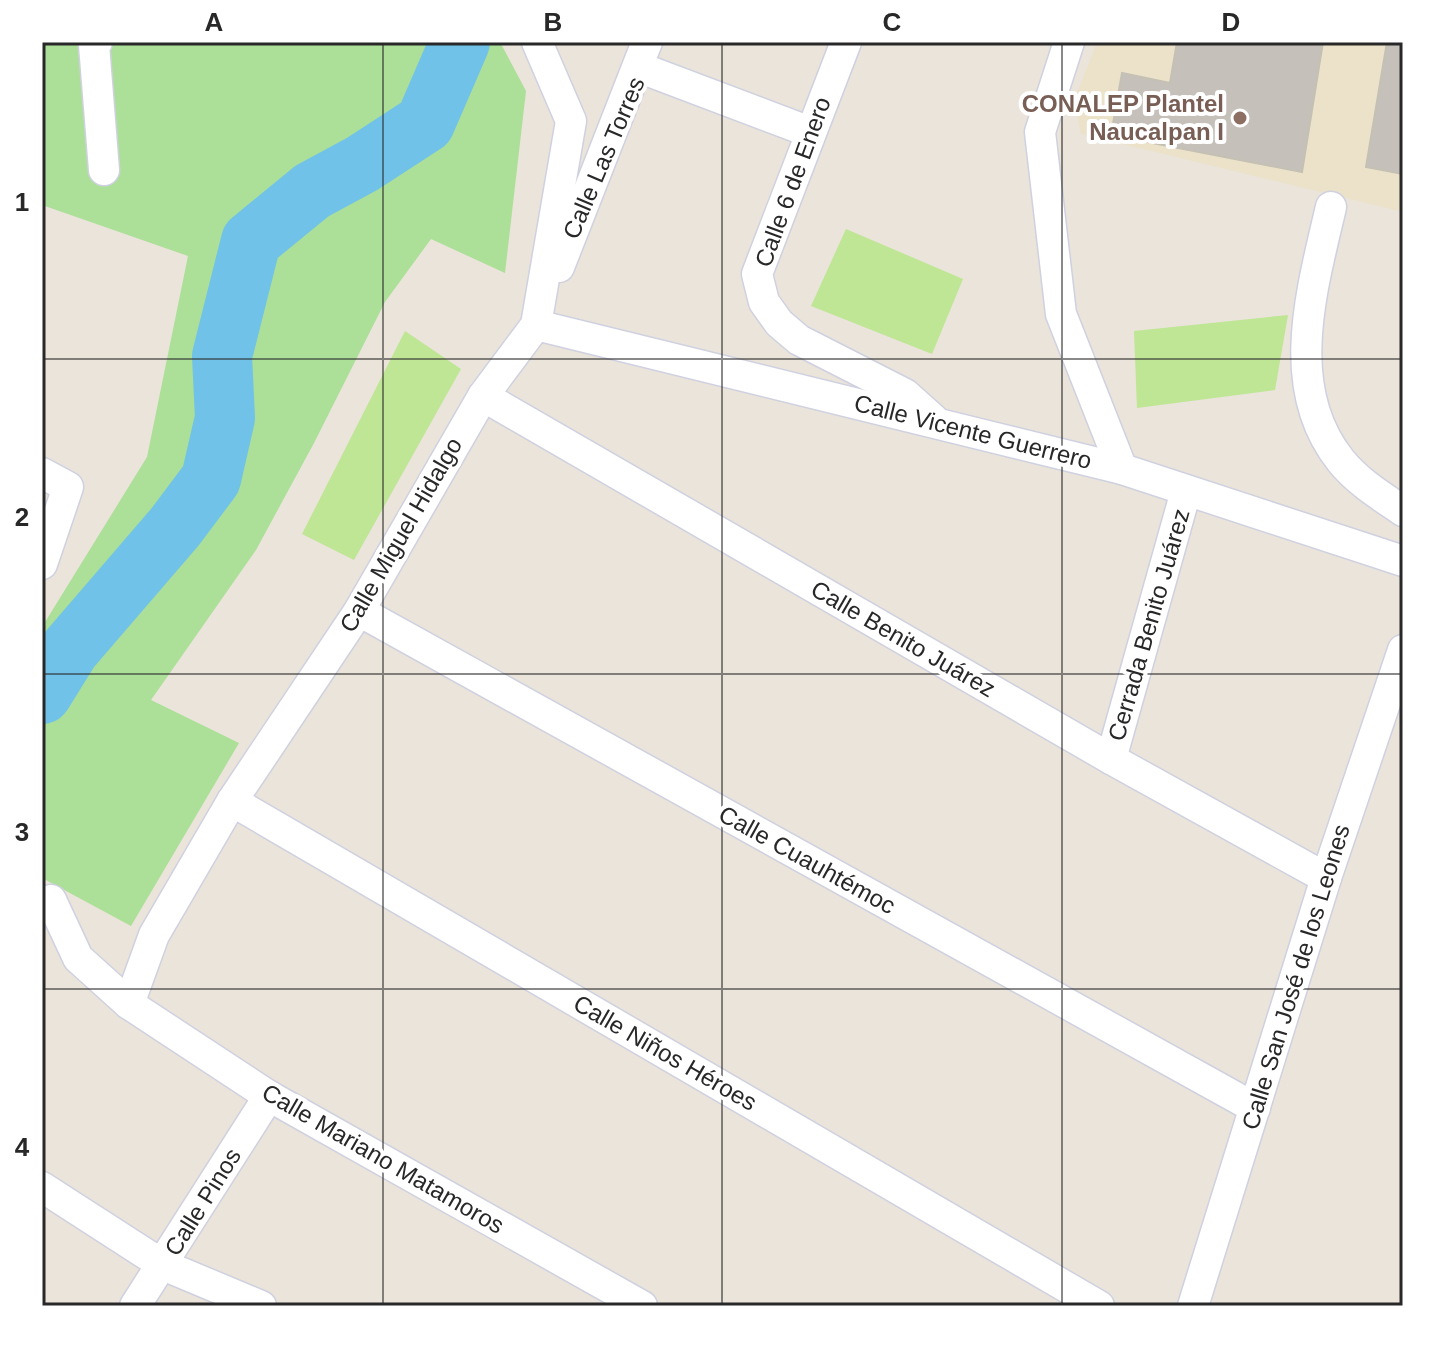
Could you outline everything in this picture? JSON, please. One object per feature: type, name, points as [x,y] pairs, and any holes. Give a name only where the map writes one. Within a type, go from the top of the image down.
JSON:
[{"type":"street","points":[[97,42],[94,45],[104,170]]},
{"type":"street","name":"Calle Miguel Hidalgo","points":[[129,1004],[154,935],[232,801],[359,611],[483,396],[536,325],[571,121],[537,42]]},
{"type":"street","name":"Calle 6 de Enero","points":[[846,42],[757,274],[764,302],[779,323],[799,340],[905,394],[937,422]]},
{"type":"street","points":[[1069,42],[1040,132],[1061,314],[1122,469]]},
{"type":"street","name":"Calle Las Torres","points":[[536,325],[642,55],[810,132]]},
{"type":"street","points":[[1331,207],[1308,324],[1306,375],[1312,406],[1325,436],[1341,460],[1363,483],[1403,511]]},
{"type":"street","name":"Calle Vicente Guerrero","points":[[536,325],[1122,469],[1403,561]]},
{"type":"street","name":"Calle Benito Juárez","points":[[483,396],[1111,759],[1326,878]]},
{"type":"street","points":[[42,473],[68,487],[42,564]]},
{"type":"street","name":"Cerrada Benito Juárez","points":[[1111,759],[1186,491]]},
{"type":"street","name":"Calle Cuauhtémoc","points":[[359,611],[1255,1108]]},
{"type":"street","name":"Calle San José de los Leones","points":[[1193,1306],[1326,878],[1403,650]]},
{"type":"street","name":"Calle Niños Héroes","points":[[232,801],[1099,1306]]},
{"type":"street","name":"Calle Mariano Matamoros","points":[[51,900],[78,958],[129,1004],[269,1096],[642,1306]]},
{"type":"street","name":"Calle Pinos","points":[[135,1306],[269,1096]]},
{"type":"street","points":[[42,1187],[163,1265],[261,1306]]},
{"type":"shaded area","name":"CONALEP Plantel Naucalpan I","points":[[1097,42],[1403,42],[1403,212],[1081,134],[1074,101]]},
{"type":"green space","points":[[42,42],[500,42],[526,91],[505,273],[431,239],[385,302],[256,550],[151,700],[239,743],[131,926],[42,878],[42,627],[147,457],[188,256],[42,205]]},
{"type":"green space","points":[[846,229],[963,279],[932,354],[811,306]]},
{"type":"green space","points":[[1288,315],[1275,390],[1137,408],[1134,331]]},
{"type":"green space","points":[[405,331],[461,369],[354,560],[302,534]]},
{"type":"building","points":[[1177,42],[1323,42],[1302,172],[1111,135],[1122,73],[1170,83]]},
{"type":"building","points":[[1387,42],[1403,42],[1403,174],[1366,167]]},
{"type":"waterway","points":[[42,694],[70,649],[175,527],[211,479],[225,418],[222,356],[251,241],[312,191],[362,164],[425,123],[460,42]]},
{"type":"place","name":"CONALEP Plantel Naucalpan I","points":[[1240,118]]}]
